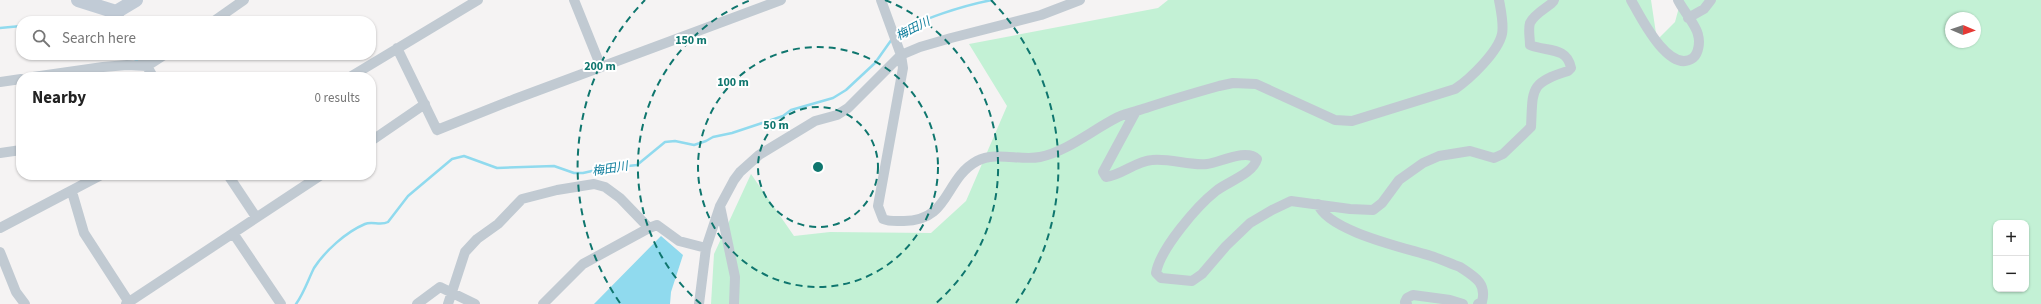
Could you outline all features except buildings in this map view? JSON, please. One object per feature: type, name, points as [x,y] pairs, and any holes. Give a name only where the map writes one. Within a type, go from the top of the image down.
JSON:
[{"type":"street","points":[[78,0],[119,16],[136,0]]},
{"type":"street","points":[[221,16],[244,0]]},
{"type":"street","points":[[358,72],[478,0]]},
{"type":"street","points":[[574,0],[601,67]]},
{"type":"street","points":[[397,48],[437,130],[781,0]]},
{"type":"street","points":[[881,0],[901,55],[903,68],[880,188],[878,206],[883,219],[888,221],[924,219],[933,214],[955,182],[976,161],[983,158],[1039,157],[1062,149],[1114,119],[1219,86],[1233,83],[1256,84],[1335,120],[1352,121],[1442,93],[1465,82],[1489,56],[1501,35],[1499,0]]},
{"type":"street","points":[[699,304],[706,248],[720,206],[740,172],[759,155],[815,121],[837,115],[848,108],[901,55],[939,41],[1041,15],[1080,0]]},
{"type":"street","points":[[1136,111],[1103,172],[1106,177],[1151,160],[1177,160],[1207,164],[1235,156],[1251,156],[1257,159],[1250,169],[1217,191],[1196,211],[1169,246],[1158,264],[1156,273],[1161,278],[1192,281],[1202,274],[1226,246],[1250,223],[1272,210],[1291,202],[1350,209],[1373,210],[1382,203],[1399,180],[1423,163],[1439,156],[1470,151],[1494,158],[1503,154],[1532,127],[1532,94],[1538,84],[1544,79],[1568,71],[1571,68],[1570,61],[1563,54],[1530,45],[1530,22],[1538,12],[1552,4],[1554,0]]},
{"type":"street","points":[[1631,0],[1665,52],[1677,60],[1687,60],[1694,57],[1698,50],[1698,35],[1678,0]]},
{"type":"street","points":[[1688,18],[1704,9],[1711,0]]},
{"type":"street","points":[[144,60],[150,72]]},
{"type":"street","points":[[68,72],[127,65],[147,66],[156,60]]},
{"type":"street","points":[[0,82],[16,80]]},
{"type":"street","points":[[376,138],[425,104]]},
{"type":"street","points":[[0,153],[16,151]]},
{"type":"street","points":[[0,228],[72,192],[86,180]]},
{"type":"street","points":[[231,180],[256,217]]},
{"type":"street","points":[[72,192],[84,233],[128,303],[313,180]]},
{"type":"street","points":[[448,304],[465,252],[477,239],[498,224],[522,200],[557,190],[594,184],[605,186],[649,228]]},
{"type":"street","points":[[1318,204],[1320,208],[1332,219],[1355,232],[1460,267],[1473,275],[1482,285],[1484,293],[1482,302],[1478,304]]},
{"type":"street","points":[[720,206],[735,277],[734,304]]},
{"type":"street","points":[[543,304],[583,264],[649,228],[657,226],[679,241],[706,248]]},
{"type":"street","points":[[233,233],[280,304]]},
{"type":"street","points":[[0,252],[16,292],[25,304]]},
{"type":"street","points":[[417,304],[440,287],[476,304]]},
{"type":"street","points":[[1407,304],[1407,298],[1412,295],[1445,299],[1463,304]]},
{"type":"green space","points":[[1168,0],[1651,0],[1657,40],[1675,22],[1681,0],[2041,0],[2041,304],[711,304],[714,254],[751,174],[794,236],[830,232],[931,233],[966,201],[1007,106],[969,44],[1158,8]]},
{"type":"water","points":[[661,236],[683,255],[671,292],[670,304],[594,304]]},
{"type":"waterway","name":"梅田川","points":[[897,35],[917,23],[929,18],[969,5],[992,0]]},
{"type":"waterway","points":[[0,28],[16,26]]},
{"type":"waterway","name":"梅田川","points":[[296,304],[304,291],[314,268],[336,243],[358,227],[365,224],[382,224],[388,222],[408,196],[452,159],[464,156],[497,168],[554,166],[574,173],[637,165],[665,142],[675,141],[694,145],[713,137],[732,133],[783,116],[791,110],[833,98],[846,90],[875,63],[892,39]]}]
